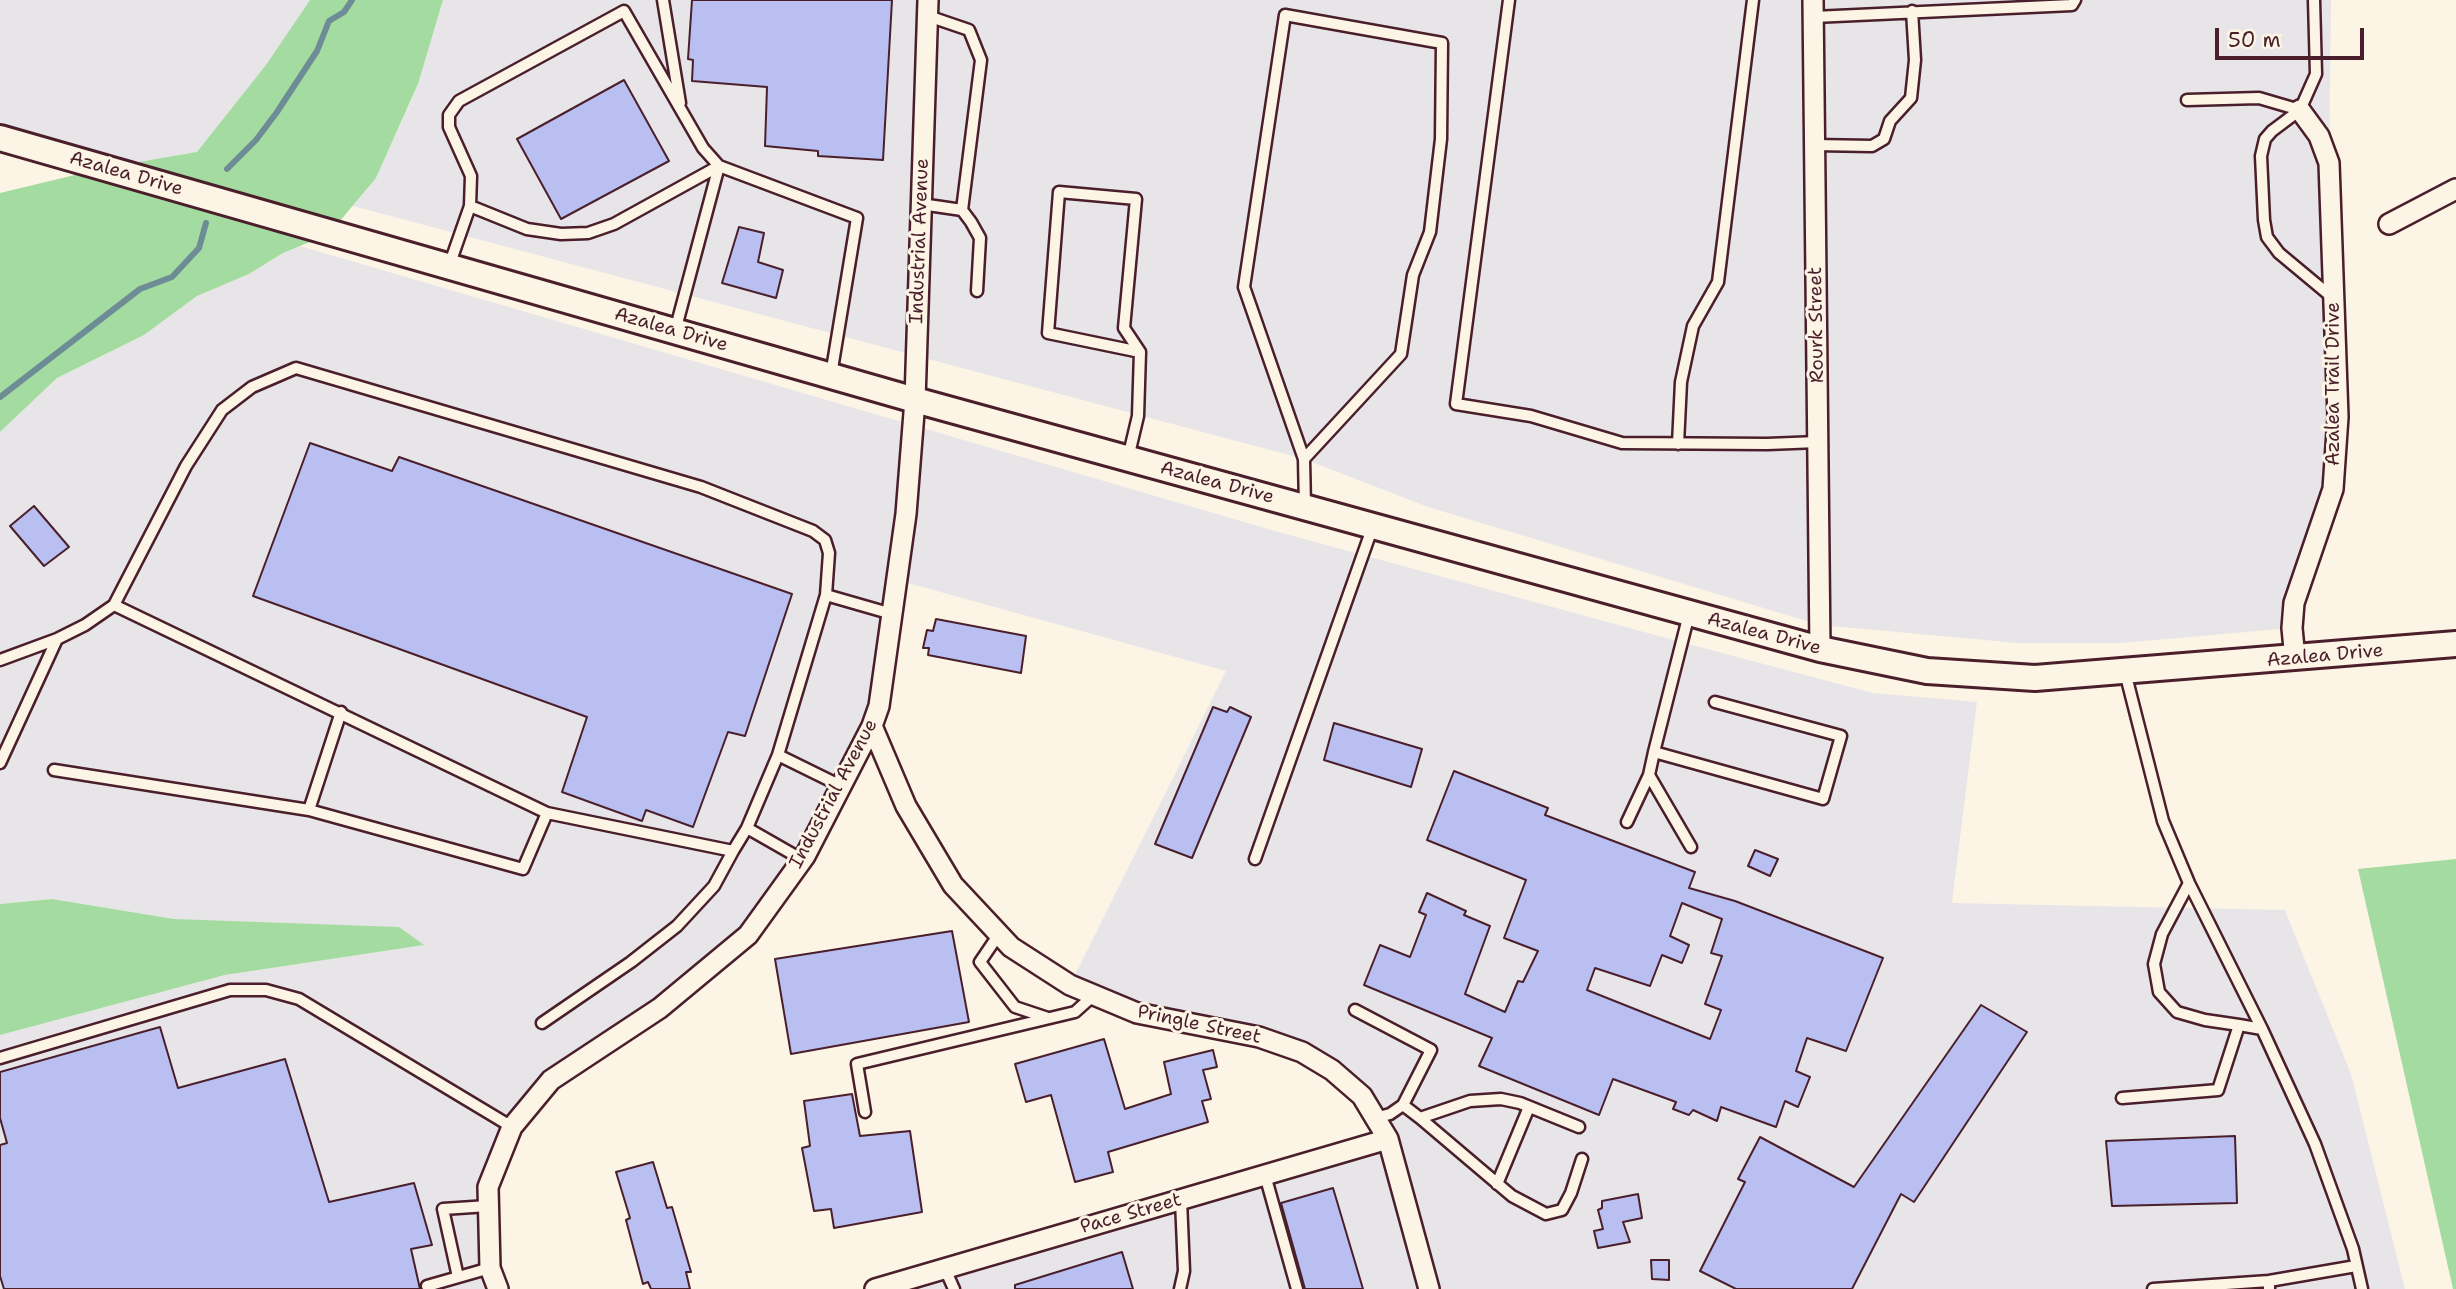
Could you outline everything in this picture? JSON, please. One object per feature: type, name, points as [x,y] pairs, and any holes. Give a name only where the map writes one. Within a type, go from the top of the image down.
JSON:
[{"type":"street","name":"Industrial Avenue","points":[[498,1289],[490,1268],[488,1187],[512,1128],[551,1080],[660,1009],[748,935],[803,860],[872,726],[879,706],[906,514],[915,400],[927,8]]},
{"type":"street","name":"Rourk Street","points":[[1813,8],[1820,649]]},
{"type":"street","name":"Azalea Trail Drive","points":[[2295,659],[2292,628],[2294,603],[2333,489],[2338,417],[2329,163],[2319,136],[2300,110]]},
{"type":"street","name":"Azalea Drive","points":[[0,138],[915,400],[1820,649],[1927,671],[2035,678],[2456,645]]},
{"type":"street","points":[[2389,224],[2456,189]]},
{"type":"street","name":"Pringle Street","points":[[872,726],[906,806],[953,885],[1010,947],[1070,985],[1137,1013],[1259,1037],[1302,1052],[1332,1070],[1362,1096],[1388,1139],[1429,1289]]},
{"type":"street","name":"Pace Street","points":[[875,1289],[1388,1139]]},
{"type":"lane","points":[[663,0],[681,110]]},
{"type":"lane","points":[[1509,0],[1456,404],[1531,416],[1622,443],[1818,442]]},
{"type":"lane","points":[[1678,444],[1681,382],[1693,326],[1718,282],[1753,0]]},
{"type":"lane","points":[[1813,8],[1912,11],[2071,5],[2075,0]]},
{"type":"lane","points":[[2314,0],[2316,74],[2300,110],[2265,139],[2261,156],[2264,220],[2267,237],[2279,253],[2334,298]]},
{"type":"lane","points":[[927,8],[968,30],[981,60],[962,210],[980,238],[977,291]]},
{"type":"lane","points":[[449,266],[470,206],[471,176],[449,127],[449,115],[459,101],[624,11],[703,148],[719,166],[857,218],[831,376]]},
{"type":"lane","points":[[1815,145],[1872,146],[1884,139],[1890,121],[1911,98],[1915,60],[1912,11]]},
{"type":"lane","points":[[1304,459],[1401,354],[1413,275],[1430,232],[1441,139],[1442,43],[1285,15],[1244,287],[1304,459],[1305,508]]},
{"type":"lane","points":[[2187,100],[2259,98],[2300,110]]},
{"type":"lane","points":[[470,206],[527,229],[561,234],[588,233],[614,224],[719,166]]},
{"type":"lane","points":[[675,331],[719,166]]},
{"type":"lane","points":[[1128,459],[1138,416],[1140,352],[1124,328],[1136,199],[1059,192],[1048,333],[1140,352]]},
{"type":"lane","points":[[921,204],[962,210]]},
{"type":"lane","points":[[0,660],[57,639],[85,625],[114,605],[186,466],[222,410],[252,387],[296,368],[701,487],[813,531],[825,540],[829,552],[826,595],[778,755],[747,828],[714,886],[677,926],[631,962],[542,1023]]},
{"type":"lane","points":[[1255,859],[1373,526]]},
{"type":"lane","points":[[826,595],[892,614]]},
{"type":"lane","points":[[114,605],[547,813],[733,851]]},
{"type":"lane","points":[[1627,822],[1649,775],[1689,614]]},
{"type":"lane","points":[[0,763],[57,639]]},
{"type":"lane","points":[[2125,671],[2163,821],[2189,883],[2262,1029],[2316,1147],[2357,1266],[2362,1289]]},
{"type":"lane","points":[[1654,752],[1824,799],[1841,736],[1715,702]]},
{"type":"lane","points":[[309,810],[341,712]]},
{"type":"lane","points":[[778,755],[841,786]]},
{"type":"lane","points":[[54,771],[309,810],[523,869],[547,813]]},
{"type":"lane","points":[[1649,775],[1691,847]]},
{"type":"lane","points":[[747,828],[803,860]]},
{"type":"lane","points":[[2189,883],[2162,934],[2154,964],[2160,992],[2177,1012],[2205,1020],[2262,1029]]},
{"type":"lane","points":[[999,934],[981,962],[1015,1007],[1050,1019]]},
{"type":"lane","points":[[0,1058],[230,990],[266,990],[299,999],[512,1128]]},
{"type":"lane","points":[[865,1112],[857,1063],[1075,1012],[1094,995]]},
{"type":"lane","points":[[1355,1010],[1431,1050],[1404,1105],[1390,1114],[1375,1118]]},
{"type":"lane","points":[[2122,1098],[2218,1090],[2238,1025]]},
{"type":"lane","points":[[1420,1118],[1487,1098],[1529,1107],[1579,1128]]},
{"type":"lane","points":[[1404,1105],[1512,1196],[1546,1214],[1562,1210],[1571,1193],[1582,1159]]},
{"type":"lane","points":[[1497,1184],[1529,1107]]},
{"type":"lane","points":[[1265,1175],[1297,1289]]},
{"type":"lane","points":[[1180,1289],[1184,1271],[1181,1200]]},
{"type":"lane","points":[[458,1277],[443,1209],[488,1206]]},
{"type":"lane","points":[[2153,1289],[2269,1285],[2357,1266]]},
{"type":"lane","points":[[427,1286],[490,1268]]},
{"type":"lane","points":[[945,1269],[954,1289]]},
{"type":"shaded area","points":[[0,0],[310,0],[184,191],[0,138]]},
{"type":"shaded area","points":[[443,0],[2331,0],[2329,163],[2336,461],[2292,628],[2121,643],[2018,643],[1820,625],[1428,507],[1304,459],[353,206],[376,178],[416,90]]},
{"type":"shaded area","points":[[300,246],[1275,531],[1666,638],[1873,693],[1977,702],[1952,903],[2285,910],[2351,1074],[2405,1289],[875,1289],[1387,1140],[1332,1070],[1070,985],[1226,671],[897,580],[872,726],[748,935],[551,1080],[488,1187],[498,1289],[0,1289],[0,1035],[225,975],[423,945],[174,919],[52,899],[0,904],[0,432],[57,378],[144,335],[197,296],[249,274]]},
{"type":"green space","points":[[310,0],[443,0],[418,84],[376,178],[329,234],[283,253],[249,274],[197,296],[144,335],[57,378],[0,432],[0,193],[104,168],[197,152],[266,65]]},
{"type":"green space","points":[[2456,859],[2456,1289],[2453,1289],[2358,869]]},
{"type":"green space","points":[[52,899],[174,919],[399,927],[424,945],[225,975],[0,1035],[0,904]]},
{"type":"building","points":[[692,0],[892,0],[883,160],[818,156],[818,151],[765,146],[767,87],[692,81],[693,60],[688,59]]},
{"type":"building","points":[[624,80],[669,161],[561,219],[517,139]]},
{"type":"building","points":[[739,227],[764,233],[758,262],[783,270],[776,298],[722,283]]},
{"type":"building","points":[[310,443],[392,471],[399,457],[792,594],[745,736],[728,732],[693,827],[646,810],[642,821],[562,792],[587,717],[253,596]]},
{"type":"building","points":[[34,506],[69,547],[44,566],[10,526]]},
{"type":"building","points":[[936,619],[1026,636],[1021,673],[928,655],[929,648],[923,648],[927,630],[933,631]]},
{"type":"building","points":[[1213,707],[1227,712],[1230,707],[1251,717],[1192,858],[1155,844]]},
{"type":"building","points":[[1334,723],[1422,749],[1411,787],[1324,760]]},
{"type":"building","points":[[1454,771],[1548,808],[1545,815],[1695,872],[1689,888],[1735,901],[1883,958],[1846,1051],[1807,1038],[1796,1071],[1810,1077],[1798,1107],[1785,1101],[1776,1127],[1721,1107],[1717,1121],[1693,1110],[1689,1115],[1673,1109],[1676,1102],[1613,1079],[1599,1115],[1479,1066],[1492,1038],[1364,985],[1380,945],[1410,957],[1426,915],[1419,912],[1427,893],[1466,911],[1464,915],[1490,926],[1465,994],[1505,1012],[1518,981],[1523,982],[1538,951],[1504,938],[1526,880],[1427,840]],"holes":[[[1682,903],[1722,919],[1711,953],[1722,956],[1705,1004],[1721,1010],[1710,1039],[1587,990],[1595,968],[1650,986],[1662,955],[1682,963],[1689,945],[1670,936]]]},
{"type":"building","points":[[1755,850],[1778,859],[1770,876],[1748,866]]},
{"type":"building","points":[[952,931],[969,1022],[791,1054],[775,959]]},
{"type":"building","points":[[1981,1005],[2027,1032],[1914,1202],[1901,1194],[1852,1289],[1736,1289],[1700,1271],[1745,1182],[1738,1179],[1760,1137],[1854,1187]]},
{"type":"building","points":[[160,1027],[178,1088],[285,1059],[329,1202],[414,1183],[432,1245],[411,1249],[420,1289],[4,1289],[0,1276],[0,1145],[7,1143],[0,1118],[0,1072]]},
{"type":"building","points":[[1104,1039],[1125,1109],[1171,1094],[1164,1062],[1213,1050],[1217,1067],[1203,1070],[1211,1099],[1202,1101],[1208,1122],[1108,1152],[1113,1172],[1075,1182],[1051,1095],[1026,1102],[1015,1064]]},
{"type":"building","points":[[852,1094],[860,1136],[910,1131],[922,1212],[834,1228],[831,1209],[814,1211],[802,1148],[810,1146],[804,1101]]},
{"type":"building","points":[[2235,1136],[2237,1203],[2112,1206],[2106,1141]]},
{"type":"building","points":[[653,1162],[667,1208],[672,1207],[691,1272],[686,1272],[690,1289],[651,1289],[648,1282],[643,1284],[626,1220],[630,1218],[616,1172]]},
{"type":"building","points":[[1333,1188],[1363,1289],[1305,1289],[1281,1203]]},
{"type":"building","points":[[1638,1194],[1642,1218],[1623,1222],[1630,1242],[1598,1248],[1594,1231],[1603,1229],[1598,1210],[1602,1208],[1602,1201]]},
{"type":"building","points":[[1122,1252],[1133,1289],[1015,1289],[1015,1285]]},
{"type":"building","points":[[1651,1260],[1669,1260],[1669,1280],[1652,1279]]},
{"type":"waterway","points":[[227,169],[256,140],[277,112],[317,51],[329,21],[344,12],[352,0]]},
{"type":"waterway","points":[[0,397],[140,289],[172,277],[199,248],[206,223]]}]
